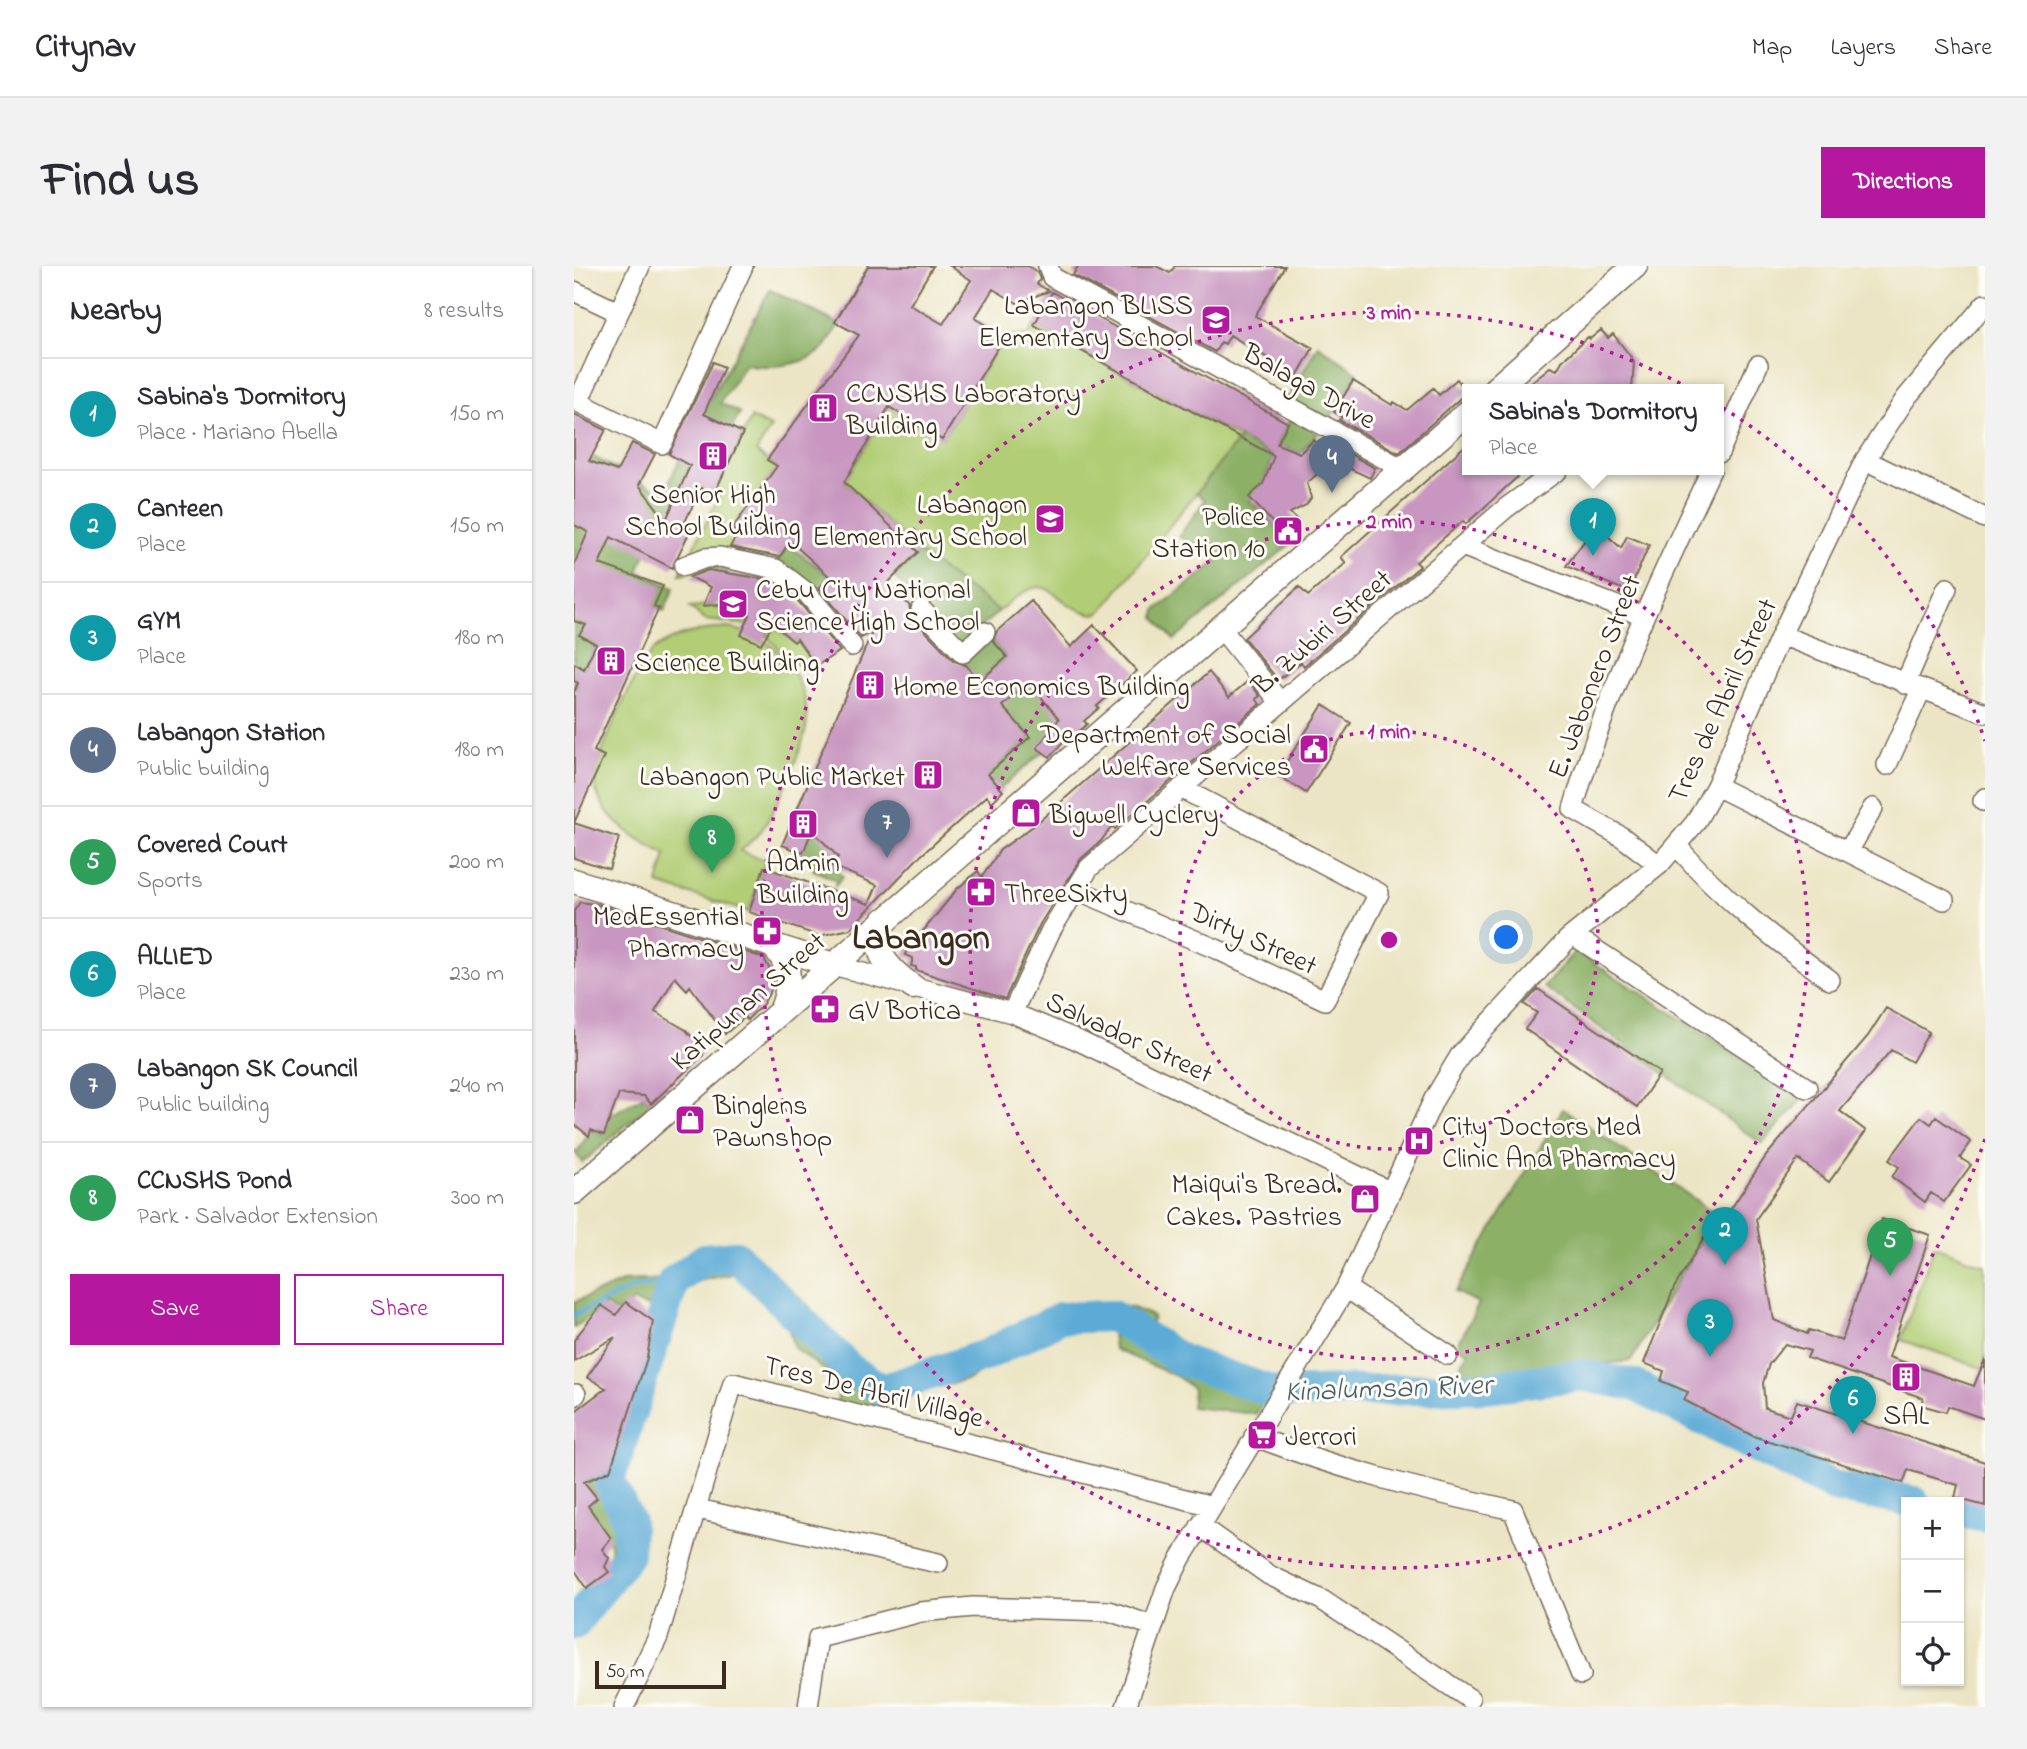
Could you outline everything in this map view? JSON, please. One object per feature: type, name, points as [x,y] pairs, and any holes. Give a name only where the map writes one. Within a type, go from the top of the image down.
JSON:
[{"type":"main road","points":[[1501,384],[1635,266]]},
{"type":"main road","name":"Katipunan Street","points":[[574,1192],[1462,417]]},
{"type":"main road","points":[[574,881],[832,965]]},
{"type":"main road","points":[[884,920],[878,943],[882,958],[913,987]]},
{"type":"main road","points":[[772,945],[783,957],[789,975],[782,1009]]},
{"type":"street","points":[[640,266],[576,401],[662,444],[743,266]]},
{"type":"street","name":"Balaga Drive","points":[[1048,266],[1052,276],[1403,469]]},
{"type":"street","points":[[574,291],[618,312]]},
{"type":"street","name":"Tres de Abril Street","points":[[1126,1707],[1166,1588],[1254,1436],[1307,1355],[1346,1288],[1434,1099],[1461,1055],[1573,935],[1659,865],[1695,823],[1716,786],[1781,635],[1865,460],[1906,398],[1978,324],[1985,304]]},
{"type":"street","points":[[1724,438],[1758,365]]},
{"type":"street","points":[[1865,460],[1985,518]]},
{"type":"street","name":"B. Zubiri Street","points":[[1012,1013],[1041,948],[1089,868],[1506,508],[1551,475]]},
{"type":"street","name":"E. Jabonero Street","points":[[1659,865],[1622,837],[1573,809],[1592,742],[1643,616],[1709,475]]},
{"type":"street","points":[[1462,546],[1643,616]]},
{"type":"street","points":[[684,566],[705,558],[720,557],[776,569],[806,592],[852,646]]},
{"type":"street","points":[[1887,765],[1947,588]]},
{"type":"street","points":[[921,609],[962,653],[985,632]]},
{"type":"street","points":[[1220,627],[1280,702]]},
{"type":"street","points":[[1781,635],[1985,713]]},
{"type":"street","points":[[1716,786],[1944,900]]},
{"type":"street","name":"Dirty Street","points":[[1075,889],[1216,949],[1325,1000],[1379,893],[1181,788]]},
{"type":"street","points":[[1848,852],[1873,808]]},
{"type":"street","points":[[1677,846],[1721,895],[1761,931],[1830,980]]},
{"type":"street","points":[[1573,935],[1807,1088]]},
{"type":"street","name":"Salvador Street","points":[[832,965],[1012,1013],[1075,1039],[1391,1192]]},
{"type":"street","points":[[1346,1288],[1448,1355]]},
{"type":"street","name":"Tres De Abril Village","points":[[624,1707],[658,1637],[698,1509],[733,1382],[1212,1506]]},
{"type":"street","points":[[1254,1436],[1290,1451],[1429,1492],[1513,1510],[1581,1675]]},
{"type":"street","points":[[698,1509],[939,1563]]},
{"type":"street","points":[[1200,1526],[1269,1576],[1322,1600],[1470,1699]]},
{"type":"street","points":[[808,1707],[818,1638],[921,1612],[973,1608],[1087,1609],[1109,1611],[1153,1626]]},
{"type":"green space","points":[[770,290],[839,324],[824,348],[808,359],[776,366],[745,364],[720,403],[740,413],[732,428],[713,419],[683,479],[701,488],[695,500],[680,492],[683,525],[662,517],[638,571],[674,588],[664,611],[654,606],[574,602],[574,447],[664,494],[689,438]]},
{"type":"green space","points":[[1034,325],[1240,438],[1101,612],[1095,614],[1067,603],[1050,590],[1041,587],[1017,596],[999,611],[918,552],[844,482],[912,370],[942,439],[1005,336],[1028,335]]},
{"type":"green space","points":[[1318,345],[1358,373],[1328,421],[1288,398]]},
{"type":"green space","points":[[751,418],[771,427],[756,452],[777,467],[732,528],[739,533],[731,547],[740,552],[728,572],[708,568],[680,574],[719,497],[714,494]]},
{"type":"green space","points":[[1291,418],[1318,433],[1300,453],[1278,445],[1263,484],[1250,501],[1293,542],[1174,640],[1155,618],[1156,610],[1216,562],[1179,536],[1205,500],[1197,493],[1240,438],[1271,455]]},
{"type":"green space","points":[[788,545],[831,577],[894,638],[924,606],[894,577],[918,552],[999,611],[981,627],[1007,657],[984,677],[1005,702],[1029,682],[1053,710],[1107,697],[1001,788],[838,857],[831,865],[843,877],[835,886],[836,880],[813,870],[815,864],[800,858],[824,802],[1000,764],[1029,737],[923,618],[894,644],[886,637],[871,634],[823,585],[812,596],[776,563]]},
{"type":"green space","points":[[708,605],[749,616],[746,625],[705,620],[690,607]]},
{"type":"green space","points":[[574,620],[602,631],[574,690]]},
{"type":"green space","points":[[773,625],[794,642],[797,639],[816,666],[795,664],[766,636]]},
{"type":"green space","points":[[727,628],[758,638],[772,646],[783,658],[800,685],[807,717],[803,741],[776,805],[761,831],[740,851],[766,861],[749,912],[658,884],[666,854],[622,827],[605,808],[595,785],[600,757],[608,736],[648,657],[656,648],[681,635]]},
{"type":"green space","points":[[1575,951],[1804,1097],[1762,1144],[1544,987]]},
{"type":"green space","points":[[644,1096],[651,1104],[582,1163],[574,1150],[577,1152],[591,1130],[604,1135],[611,1115]]},
{"type":"green space","points":[[1563,1109],[1716,1214],[1631,1361],[1454,1378],[1469,1352],[1457,1346],[1479,1303],[1455,1292]]},
{"type":"green space","points":[[742,1245],[811,1308],[815,1331],[848,1363],[877,1379],[902,1380],[1001,1341],[1066,1305],[1131,1307],[1153,1316],[1150,1329],[1192,1360],[1272,1388],[1256,1414],[1191,1407],[1193,1389],[1178,1377],[1114,1349],[1111,1325],[1067,1325],[1020,1347],[970,1379],[887,1400],[882,1415],[836,1406],[841,1382],[794,1348],[789,1330],[736,1273],[684,1284],[675,1313],[669,1312],[615,1467],[636,1512],[640,1528],[639,1541],[634,1555],[616,1583],[574,1632],[574,1614],[601,1582],[607,1571],[611,1548],[599,1522],[574,1518],[597,1498],[586,1481],[610,1471],[647,1358],[653,1321],[665,1311],[633,1302],[615,1312],[605,1305],[574,1328],[574,1302],[625,1281],[671,1279],[702,1256],[734,1253]]},
{"type":"green space","points":[[1934,1246],[1985,1265],[1985,1369],[1901,1340]]},
{"type":"building","points":[[868,266],[933,266],[910,305],[943,324],[971,280],[950,266],[1028,266],[1037,272],[1040,279],[1037,284],[1049,291],[1017,303],[993,289],[975,318],[1005,336],[942,440],[889,407],[844,482],[918,552],[887,584],[909,605],[912,617],[954,661],[966,665],[980,681],[1007,657],[993,641],[997,631],[1031,601],[1071,647],[1094,625],[1137,671],[1097,706],[1099,708],[1084,721],[1087,724],[1074,736],[1072,733],[1050,757],[1037,748],[1059,719],[1029,682],[1002,706],[1030,737],[988,774],[1003,791],[992,802],[987,796],[916,860],[850,929],[819,936],[749,912],[764,867],[869,904],[877,885],[830,865],[838,857],[812,830],[803,853],[782,845],[873,630],[861,638],[819,588],[830,577],[790,541],[780,557],[730,547],[738,533],[732,529],[777,466],[767,460],[859,335],[835,322]]},
{"type":"building","name":"Labangon BLISS Elementary School","points":[[1078,266],[1156,266],[1170,273],[1175,266],[1285,266],[1255,316],[1313,348],[1297,376],[1230,335],[1225,344],[1221,342],[1215,352],[1073,275]]},
{"type":"building","points":[[1052,292],[1288,423],[1277,444],[1300,453],[1314,440],[1332,461],[1307,483],[1311,498],[1306,505],[1290,513],[1299,522],[1284,535],[1249,497],[1263,484],[1274,456],[1034,325]]},
{"type":"building","points":[[1601,330],[1608,338],[1613,334],[1634,361],[1632,384],[1529,384],[1550,367],[1557,370],[1562,361],[1588,337],[1590,339]]},
{"type":"building","points":[[713,362],[724,367],[704,414],[743,433],[714,494],[701,488],[683,526],[691,529],[672,568],[611,537],[599,564],[663,586],[654,606],[659,608],[594,751],[604,756],[574,823],[574,692],[578,683],[574,681],[574,663],[584,669],[596,644],[579,635],[586,625],[574,621],[574,565],[588,532],[574,525],[574,414],[606,430],[589,461],[617,471],[632,443],[655,454],[639,485],[666,520],[690,466],[669,454]]},
{"type":"building","points":[[1457,379],[1462,386],[1462,396],[1399,453],[1339,420],[1342,417],[1334,412],[1353,381],[1392,405],[1394,402],[1407,410],[1433,388],[1439,395]]},
{"type":"building","points":[[1337,447],[1375,468],[1370,478],[1331,460]]},
{"type":"building","points":[[1462,448],[1462,475],[1520,475],[1466,524],[1463,521],[1416,562],[1420,566],[1304,666],[1301,662],[1278,680],[1244,638],[1299,587],[1308,596],[1346,563],[1341,557]]},
{"type":"building","points":[[1596,525],[1621,548],[1627,536],[1649,545],[1629,592],[1566,566]]},
{"type":"building","points":[[708,570],[771,580],[798,601],[840,651],[816,666],[797,639],[794,642],[773,624],[761,644],[741,635],[750,615],[721,610],[721,604],[703,606],[711,587],[690,577]]},
{"type":"building","points":[[1209,672],[1229,697],[1248,681],[1260,696],[1256,699],[1260,704],[1115,829],[1112,826],[1101,841],[1081,859],[1040,924],[1005,999],[916,970],[916,967],[911,966],[913,958],[905,955],[913,933],[920,935],[957,889],[978,871],[982,877],[1000,850],[1036,824]]},
{"type":"building","name":"Department of Social Welfare Services","points":[[1323,705],[1351,723],[1306,793],[1278,775]]},
{"type":"building","points":[[574,823],[619,838],[609,869],[574,858]]},
{"type":"building","points":[[580,902],[600,905],[764,958],[773,976],[771,990],[763,1004],[747,1020],[745,1017],[725,1034],[690,986],[687,990],[675,977],[655,1012],[686,1030],[703,1050],[703,1055],[651,1104],[644,1096],[619,1094],[604,1135],[591,1130],[589,1136],[574,1124],[574,911]]},
{"type":"building","points":[[1538,989],[1660,1073],[1637,1107],[1525,1029],[1537,1013],[1524,1004]]},
{"type":"building","points":[[1886,1008],[1929,1032],[1912,1062],[1891,1050],[1840,1111],[1866,1131],[1829,1182],[1798,1159],[1756,1219],[1774,1320],[1807,1334],[1809,1330],[1842,1341],[1882,1219],[1930,1235],[1889,1357],[1974,1386],[1985,1359],[1985,1419],[1948,1406],[1946,1412],[1921,1405],[1923,1398],[1807,1358],[1810,1351],[1785,1344],[1769,1364],[1763,1383],[1765,1408],[1791,1416],[1797,1401],[1985,1462],[1985,1506],[1964,1500],[1964,1497],[1955,1497],[1958,1485],[1908,1470],[1903,1483],[1753,1436],[1684,1400],[1688,1392],[1661,1381],[1664,1371],[1644,1363],[1674,1288],[1714,1221],[1720,1225],[1766,1156],[1868,1036]]},
{"type":"building","points":[[1921,1117],[1931,1124],[1936,1117],[1971,1142],[1960,1158],[1971,1165],[1944,1202],[1931,1193],[1925,1202],[1892,1177],[1899,1167],[1889,1160]]},
{"type":"building","points":[[626,1302],[653,1321],[647,1358],[610,1471],[584,1482],[597,1498],[588,1506],[611,1538],[602,1549],[609,1558],[605,1567],[609,1572],[587,1588],[574,1569],[574,1412],[606,1388],[587,1377],[615,1337],[574,1361],[574,1340],[601,1305],[616,1315]]},
{"type":"waterway","name":"Kinalumsan River","points":[[574,1624],[628,1555],[629,1522],[609,1480],[674,1281],[705,1259],[736,1256],[850,1369],[883,1390],[986,1355],[1060,1318],[1112,1316],[1183,1361],[1276,1393],[1485,1387],[1582,1375],[1634,1385],[1835,1487],[1901,1500]]},
{"type":"waterway","points":[[574,1315],[633,1288],[674,1281]]},
{"type":"waterway","name":"Kinalumsan River","points":[[1964,1512],[1985,1516]]},
{"type":"place","name":"Labangon BLISS Elementary School","points":[[1216,320]]},
{"type":"place","name":"CCNSHS Laboratory Building","points":[[823,408]]},
{"type":"place","name":"Senior High School Building","points":[[713,456]]},
{"type":"place","name":"Labangon Station","points":[[1332,493]]},
{"type":"place","name":"Labangon Elementary School","points":[[1050,519]]},
{"type":"place","name":"Police Station 10","points":[[1288,531]]},
{"type":"place","name":"Sabina's Dormitory","points":[[1593,556]]},
{"type":"place","name":"Cebu City National Science High School","points":[[733,604]]},
{"type":"place","name":"Science Building","points":[[611,661]]},
{"type":"place","name":"Home Economics Building","points":[[870,685]]},
{"type":"place","name":"Department of Social Welfare Services","points":[[1314,749]]},
{"type":"place","name":"Labangon Public Market","points":[[928,775]]},
{"type":"place","name":"Bigwell Cyclery","points":[[1026,813]]},
{"type":"place","name":"Admin Building","points":[[803,824]]},
{"type":"place","name":"Labangon SK Council","points":[[887,858]]},
{"type":"place","name":"CCNSHS Pond","points":[[712,873]]},
{"type":"place","name":"ThreeSixty","points":[[981,892]]},
{"type":"place","name":"MedEssential Pharmacy","points":[[767,931]]},
{"type":"place","name":"GV Botica","points":[[825,1009]]},
{"type":"place","name":"Binglens Pawnshop","points":[[690,1120]]},
{"type":"place","name":"City Doctors Med Clinic And Pharmacy","points":[[1419,1141]]},
{"type":"place","name":"Maiqui's Bread. Cakes. Pastries","points":[[1365,1199]]},
{"type":"place","name":"Canteen","points":[[1725,1265]]},
{"type":"place","name":"Covered Court","points":[[1890,1276]]},
{"type":"place","name":"GYM","points":[[1710,1357]]},
{"type":"place","name":"SAL","points":[[1906,1377]]},
{"type":"place","name":"ALLIED","points":[[1853,1434]]},
{"type":"place","name":"Jerrori","points":[[1262,1435]]},
{"type":"district","name":"Labangon","points":[[921,936]]}]
